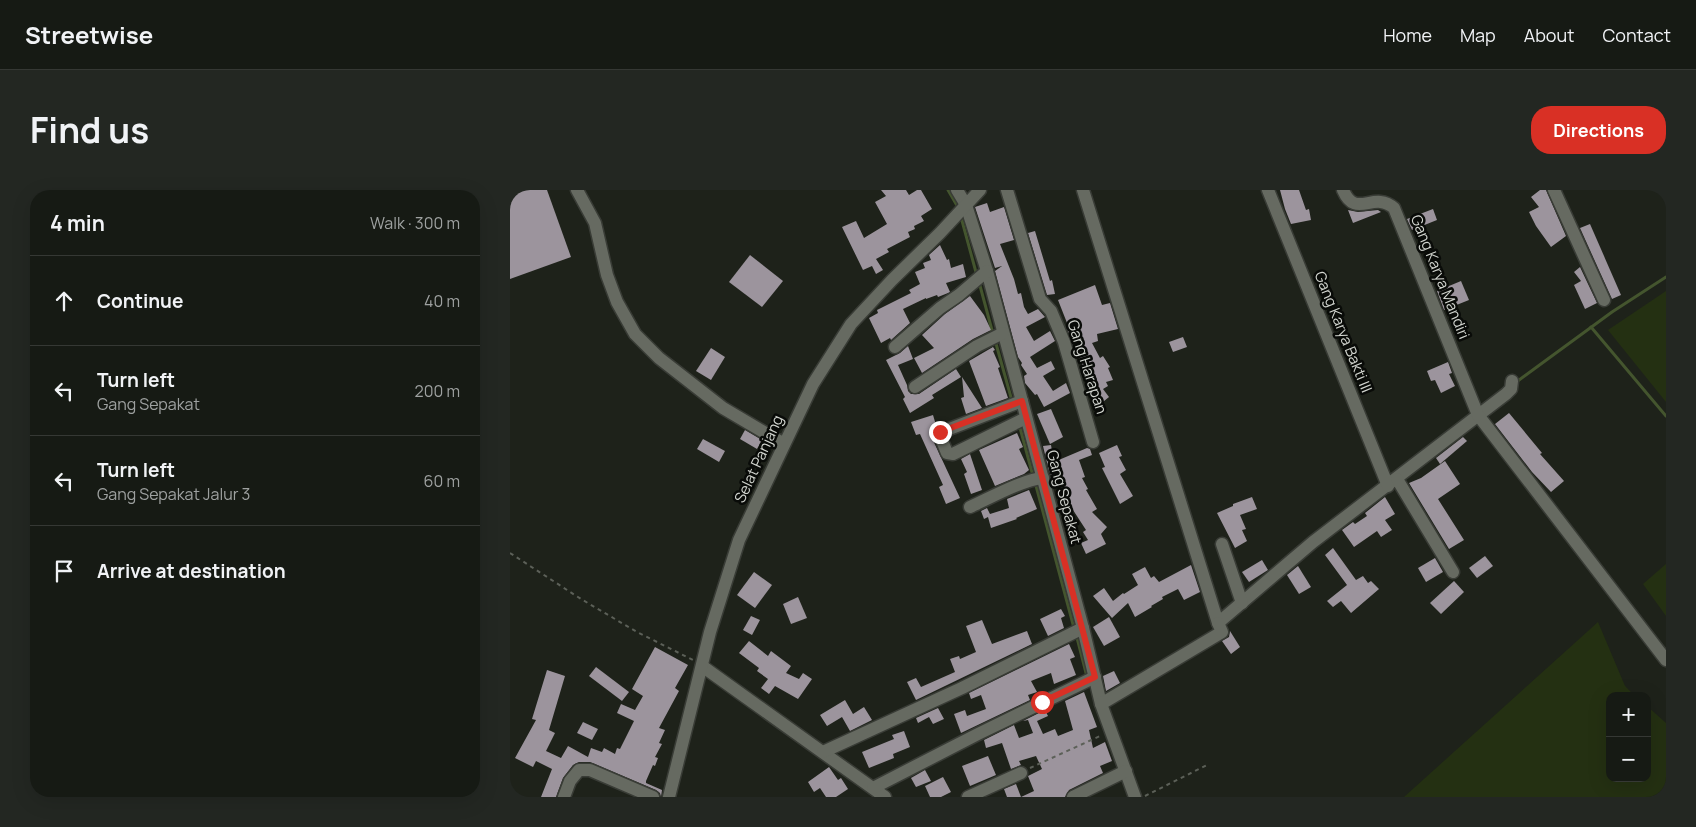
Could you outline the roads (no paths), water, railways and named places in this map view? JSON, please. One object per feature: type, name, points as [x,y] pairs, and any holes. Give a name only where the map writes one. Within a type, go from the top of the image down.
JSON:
[{"type":"street","points":[[578,190],[595,223],[607,275],[617,302],[635,334],[659,358],[724,408],[784,444]]},
{"type":"street","name":"Gang Sepakat","points":[[957,190],[998,335],[1077,632],[1122,773],[1135,797]]},
{"type":"street","name":"Selat Panjang","points":[[669,797],[710,632],[739,540],[813,384],[851,324],[980,190]]},
{"type":"street","name":"Gang Harapan","points":[[1007,190],[1040,299],[1051,311],[1064,342],[1093,442]]},
{"type":"street","points":[[1083,190],[1222,632],[1101,704]]},
{"type":"street","name":"Gang Karya Bakti III","points":[[1268,190],[1389,481],[1453,572]]},
{"type":"street","name":"Gang Karya Mandiri","points":[[1343,190],[1348,200],[1354,203],[1378,200],[1384,201],[1394,208],[1478,415]]},
{"type":"street","points":[[1554,190],[1604,300]]},
{"type":"street","points":[[895,348],[940,308],[981,276]]},
{"type":"street","points":[[915,387],[945,366],[998,335]]},
{"type":"street","points":[[1218,623],[1241,598],[1389,481],[1509,392],[1512,381]]},
{"type":"street","points":[[1015,404],[939,433],[947,453],[953,454],[1021,421]]},
{"type":"street","points":[[1478,415],[1666,660]]},
{"type":"street","points":[[970,507],[1036,479]]},
{"type":"street","points":[[1222,544],[1241,598]]},
{"type":"street","points":[[823,752],[962,688],[1077,632]]},
{"type":"street","points":[[702,666],[885,797]]},
{"type":"street","points":[[872,788],[1091,678]]},
{"type":"street","points":[[564,797],[570,781],[579,770],[590,770],[653,797]]},
{"type":"street","points":[[968,797],[1021,773]]},
{"type":"street","points":[[1073,797],[1122,773]]},
{"type":"waterway","points":[[948,190],[959,209]]},
{"type":"waterway","points":[[961,217],[977,276]]},
{"type":"waterway","points":[[1515,383],[1612,312],[1666,277]]},
{"type":"waterway","points":[[979,282],[993,334]]},
{"type":"waterway","points":[[1591,327],[1666,416]]},
{"type":"waterway","points":[[995,340],[1012,401]]},
{"type":"waterway","points":[[1019,424],[1033,476]]},
{"type":"waterway","points":[[1035,482],[1074,628]]},
{"type":"waterway","points":[[1076,634],[1087,677]]}]
